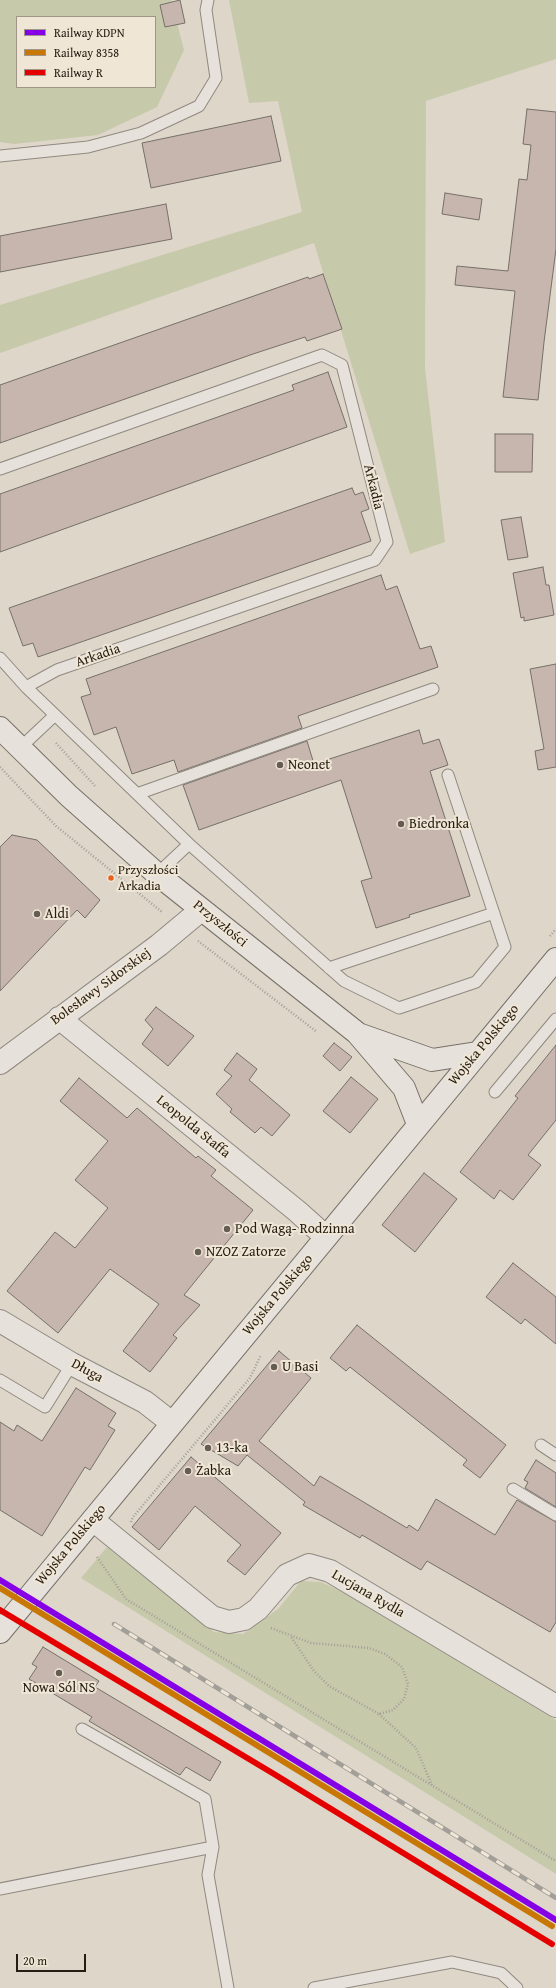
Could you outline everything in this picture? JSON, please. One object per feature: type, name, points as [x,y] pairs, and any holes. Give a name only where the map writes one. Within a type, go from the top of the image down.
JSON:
[{"type":"street","name":"Przyszłości","points":[[0,728],[69,796],[156,874],[357,1033],[404,1088],[418,1124]]},
{"type":"street","name":"Bolesławy Sidorskiej","points":[[0,1063],[159,945],[201,910]]},
{"type":"street","name":"Wojska Polskiego","points":[[0,1632],[556,958]]},
{"type":"street","name":"Leopolda Staffa","points":[[59,1018],[297,1211],[326,1237]]},
{"type":"street","name":"Przyszłości","points":[[357,1033],[432,1060],[477,1053]]},
{"type":"street","name":"Długa","points":[[0,1321],[72,1364],[145,1402],[172,1423]]},
{"type":"street","points":[[93,1520],[212,1616],[229,1622],[244,1619]]},
{"type":"street","name":"Lucjana Rydla","points":[[244,1619],[258,1609],[287,1575],[309,1565],[330,1571],[556,1706]]},
{"type":"lane","points":[[0,156],[88,147],[141,133],[199,106],[216,78],[206,10],[208,0]]},
{"type":"lane","name":"Arkadia","points":[[0,469],[322,355],[342,365],[387,542],[375,560],[57,670],[26,687]]},
{"type":"lane","points":[[0,658],[26,687],[189,844],[329,968],[344,981],[399,1008],[476,982],[505,947],[448,775]]},
{"type":"lane","points":[[137,794],[433,689]]},
{"type":"lane","points":[[20,748],[55,715]]},
{"type":"lane","points":[[156,874],[189,844]]},
{"type":"lane","points":[[329,968],[494,913]]},
{"type":"lane","points":[[495,1092],[556,1019]]},
{"type":"lane","points":[[1,1383],[45,1408],[72,1364]]},
{"type":"lane","points":[[541,1445],[556,1456]]},
{"type":"lane","points":[[513,1489],[556,1515]]},
{"type":"lane","points":[[82,1729],[205,1799],[213,1847],[208,1875],[228,1988]]},
{"type":"lane","points":[[0,1889],[213,1847]]},
{"type":"lane","points":[[314,1988],[452,1962],[501,1973],[517,1988]]},
{"type":"path","points":[[97,1557],[126,1599],[556,1861]]},
{"type":"path","points":[[244,1619],[311,1643],[369,1648],[384,1654],[402,1667],[408,1684],[404,1699],[393,1710],[379,1714]]},
{"type":"path","points":[[291,1637],[314,1671],[330,1686],[379,1714],[416,1748],[432,1785]]},
{"type":"green space","points":[[0,0],[171,0],[184,50],[157,107],[98,135],[14,144],[0,142]]},
{"type":"green space","points":[[229,0],[556,0],[556,59],[426,101],[425,368],[445,542],[410,554],[314,243],[0,353],[0,305],[302,212],[278,101],[249,103]]},
{"type":"green space","points":[[107,1547],[214,1632],[243,1634],[278,1609],[301,1581],[321,1582],[341,1591],[556,1720],[556,1874],[81,1578]]},
{"type":"building","points":[[180,0],[185,23],[165,27],[160,5]]},
{"type":"building","points":[[527,109],[556,112],[556,249],[538,400],[503,397],[515,291],[455,285],[457,266],[508,271],[519,179],[527,180],[531,145],[523,144]]},
{"type":"building","points":[[271,116],[281,161],[151,188],[142,143]]},
{"type":"building","points":[[445,193],[482,199],[479,220],[442,214]]},
{"type":"building","points":[[166,204],[172,239],[0,272],[0,236]]},
{"type":"building","points":[[323,274],[342,329],[307,341],[305,337],[253,354],[0,443],[0,385],[308,277],[309,279]]},
{"type":"building","points":[[328,372],[347,427],[0,552],[0,494],[294,390],[292,385]]},
{"type":"building","points":[[495,434],[533,434],[532,472],[495,472]]},
{"type":"building","points":[[352,488],[355,495],[363,492],[369,509],[361,512],[371,541],[38,657],[33,643],[23,646],[9,608]]},
{"type":"building","points":[[521,517],[528,557],[508,560],[501,520]]},
{"type":"building","points":[[543,567],[546,585],[549,585],[554,615],[524,621],[524,617],[521,618],[513,573]]},
{"type":"building","points":[[381,575],[386,590],[397,586],[420,649],[431,646],[438,667],[298,716],[302,728],[178,772],[174,760],[132,774],[116,727],[94,735],[81,697],[91,694],[86,679]]},
{"type":"building","points":[[556,664],[556,767],[538,770],[535,751],[544,749],[530,669]]},
{"type":"building","name":"Biedronka","points":[[419,730],[423,744],[439,739],[448,765],[430,771],[470,896],[409,915],[410,917],[376,928],[361,881],[372,878],[341,780],[199,830],[183,785],[307,741],[314,764]]},
{"type":"building","name":"Aldi","points":[[12,835],[37,840],[100,900],[85,918],[77,910],[0,991],[0,847]]},
{"type":"building","points":[[156,1007],[194,1036],[168,1066],[142,1044],[153,1029],[145,1020]]},
{"type":"building","points":[[334,1043],[352,1057],[340,1071],[323,1056]]},
{"type":"building","points":[[556,1045],[556,1120],[528,1155],[541,1165],[513,1200],[500,1190],[494,1199],[460,1172],[518,1098],[515,1096]]},
{"type":"building","points":[[237,1053],[257,1069],[249,1080],[290,1115],[272,1136],[261,1127],[255,1133],[230,1112],[232,1109],[216,1094],[232,1076],[224,1070]]},
{"type":"building","points":[[351,1077],[378,1099],[350,1133],[323,1111]]},
{"type":"building","points":[[79,1078],[127,1118],[137,1108],[196,1158],[198,1156],[216,1170],[211,1176],[253,1210],[184,1295],[200,1305],[173,1335],[177,1338],[150,1372],[123,1351],[159,1304],[110,1269],[58,1333],[7,1291],[55,1232],[75,1248],[108,1208],[75,1180],[108,1141],[60,1101]]},
{"type":"building","points":[[424,1173],[457,1199],[415,1252],[382,1225]]},
{"type":"building","points":[[513,1263],[556,1297],[556,1344],[525,1319],[521,1324],[486,1297]]},
{"type":"building","points":[[357,1325],[506,1445],[480,1478],[463,1465],[467,1460],[350,1367],[346,1371],[330,1358]]},
{"type":"building","points":[[279,1351],[311,1378],[259,1441],[314,1486],[320,1476],[407,1528],[409,1525],[418,1531],[436,1499],[495,1535],[517,1500],[556,1522],[556,1622],[550,1632],[427,1561],[421,1570],[362,1535],[360,1538],[303,1505],[305,1502],[247,1455],[238,1466],[201,1444]]},
{"type":"building","points":[[76,1388],[116,1413],[108,1426],[115,1430],[90,1470],[85,1467],[42,1536],[0,1510],[0,1422],[14,1431],[17,1425],[42,1441]]},
{"type":"building","points":[[191,1457],[281,1533],[245,1575],[227,1561],[241,1545],[195,1506],[159,1550],[132,1527]]},
{"type":"building","points":[[536,1460],[556,1473],[556,1507],[525,1488],[528,1482],[524,1480]]},
{"type":"building","points":[[43,1647],[99,1681],[95,1687],[221,1762],[210,1781],[186,1767],[180,1775],[89,1721],[92,1717],[29,1679],[37,1667],[32,1664]]},
{"type":"railway","points":[[114,1624],[556,1898]]},
{"type":"rail line","name":"KDPN","points":[[0,1580],[556,1920]]},
{"type":"rail line","name":"8358","points":[[0,1588],[552,1926]]},
{"type":"rail line","name":"R","points":[[0,1610],[274,1774],[552,1944]]},
{"type":"place","name":"Neonet","points":[[280,765]]},
{"type":"place","name":"Biedronka","points":[[401,824]]},
{"type":"place","name":"Przyszłości Arkadia","points":[[111,878]]},
{"type":"place","name":"Aldi","points":[[37,914]]},
{"type":"place","name":"Pod Wagą- Rodzinna","points":[[227,1229]]},
{"type":"place","name":"NZOZ Zatorze","points":[[198,1252]]},
{"type":"place","name":"U Basi","points":[[274,1367]]},
{"type":"place","name":"13-ka","points":[[208,1448]]},
{"type":"place","name":"Żabka","points":[[188,1471]]},
{"type":"place","name":"Nowa Sól NS","points":[[59,1673]]}]
